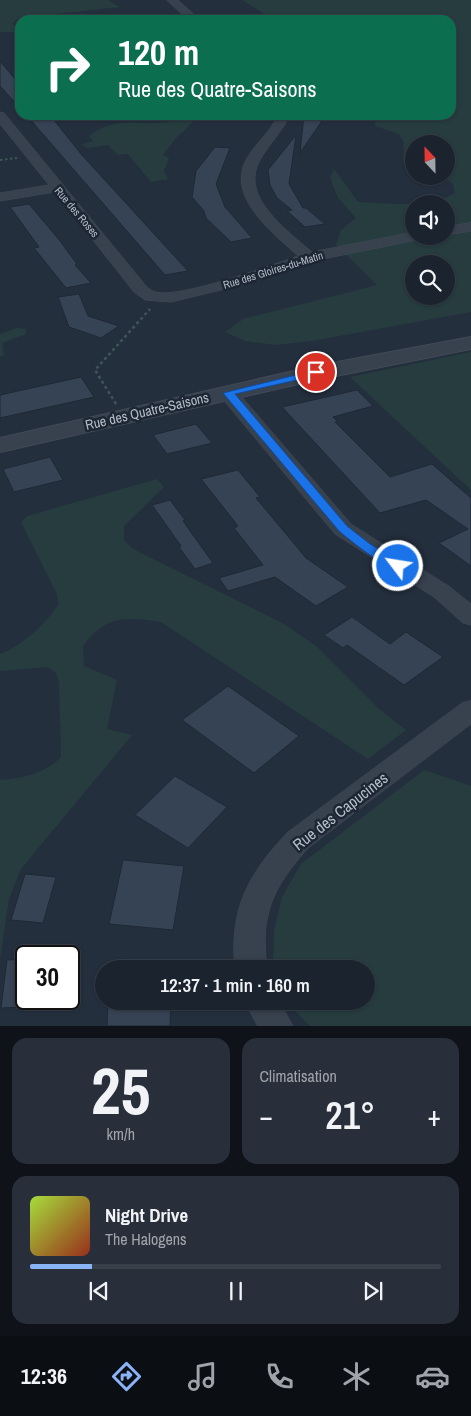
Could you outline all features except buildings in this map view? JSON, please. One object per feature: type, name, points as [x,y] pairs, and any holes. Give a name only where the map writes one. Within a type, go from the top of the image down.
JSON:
[{"type":"street","points":[[172,0],[189,15]]},
{"type":"street","name":"Rue des Roses","points":[[0,116],[140,289],[152,297],[160,299]]},
{"type":"street","points":[[281,120],[250,165],[248,178],[251,196],[261,212],[308,257]]},
{"type":"street","points":[[0,197],[57,188]]},
{"type":"street","points":[[455,230],[471,227]]},
{"type":"street","name":"Rue des Gloires-du-Matin","points":[[160,299],[218,287],[308,257],[405,238]]},
{"type":"street","name":"Rue des Quatre-Saisons","points":[[0,445],[316,372],[471,343]]},
{"type":"street","points":[[228,393],[343,529],[366,547],[448,596],[471,618]]},
{"type":"street","name":"Rue des Capucines","points":[[250,960],[248,930],[251,911],[260,887],[275,865],[298,840],[471,710]]},
{"type":"street","points":[[267,1010],[276,1026]]},
{"type":"path","points":[[125,417],[95,370],[160,299]]},
{"type":"green space","points":[[0,0],[108,0],[120,7],[46,15],[15,15],[15,21],[12,24],[15,26],[15,32],[0,32]]},
{"type":"green space","points":[[242,0],[471,0],[471,312],[312,341],[276,345],[245,341],[225,332],[243,319],[377,285],[336,245],[341,230],[356,218],[338,198],[330,178],[334,169],[358,202],[405,204],[405,245],[455,245],[455,195],[451,195],[455,193],[453,185],[455,185],[455,135],[405,135],[405,162],[403,161],[404,143],[399,134],[375,126],[376,120],[456,120],[456,15],[266,15]]},
{"type":"green space","points":[[195,120],[176,138],[163,155],[169,158],[164,171],[168,179],[151,182],[128,154],[118,155],[108,145],[88,148],[81,145],[93,141],[89,136],[100,129],[112,125]]},
{"type":"green space","points":[[16,328],[26,329],[26,334],[2,343],[4,355],[0,357],[0,334]]},
{"type":"green space","points":[[471,352],[471,490],[350,377]]},
{"type":"green space","points":[[157,479],[164,487],[124,526],[124,540],[133,549],[284,624],[316,646],[378,708],[406,730],[368,759],[161,622],[126,619],[108,623],[100,628],[83,646],[84,666],[117,680],[107,729],[132,735],[21,869],[9,899],[0,959],[0,780],[17,778],[41,771],[61,757],[59,683],[56,673],[48,667],[0,671],[0,654],[18,645],[33,634],[59,604],[56,592],[21,522],[27,516]]},
{"type":"green space","points":[[424,770],[471,786],[471,1026],[310,1026],[295,1010],[375,1010],[375,960],[273,960],[274,930],[282,897],[301,864]]},
{"type":"route","points":[[316,372],[228,393],[343,529],[366,547],[398,566]]}]
